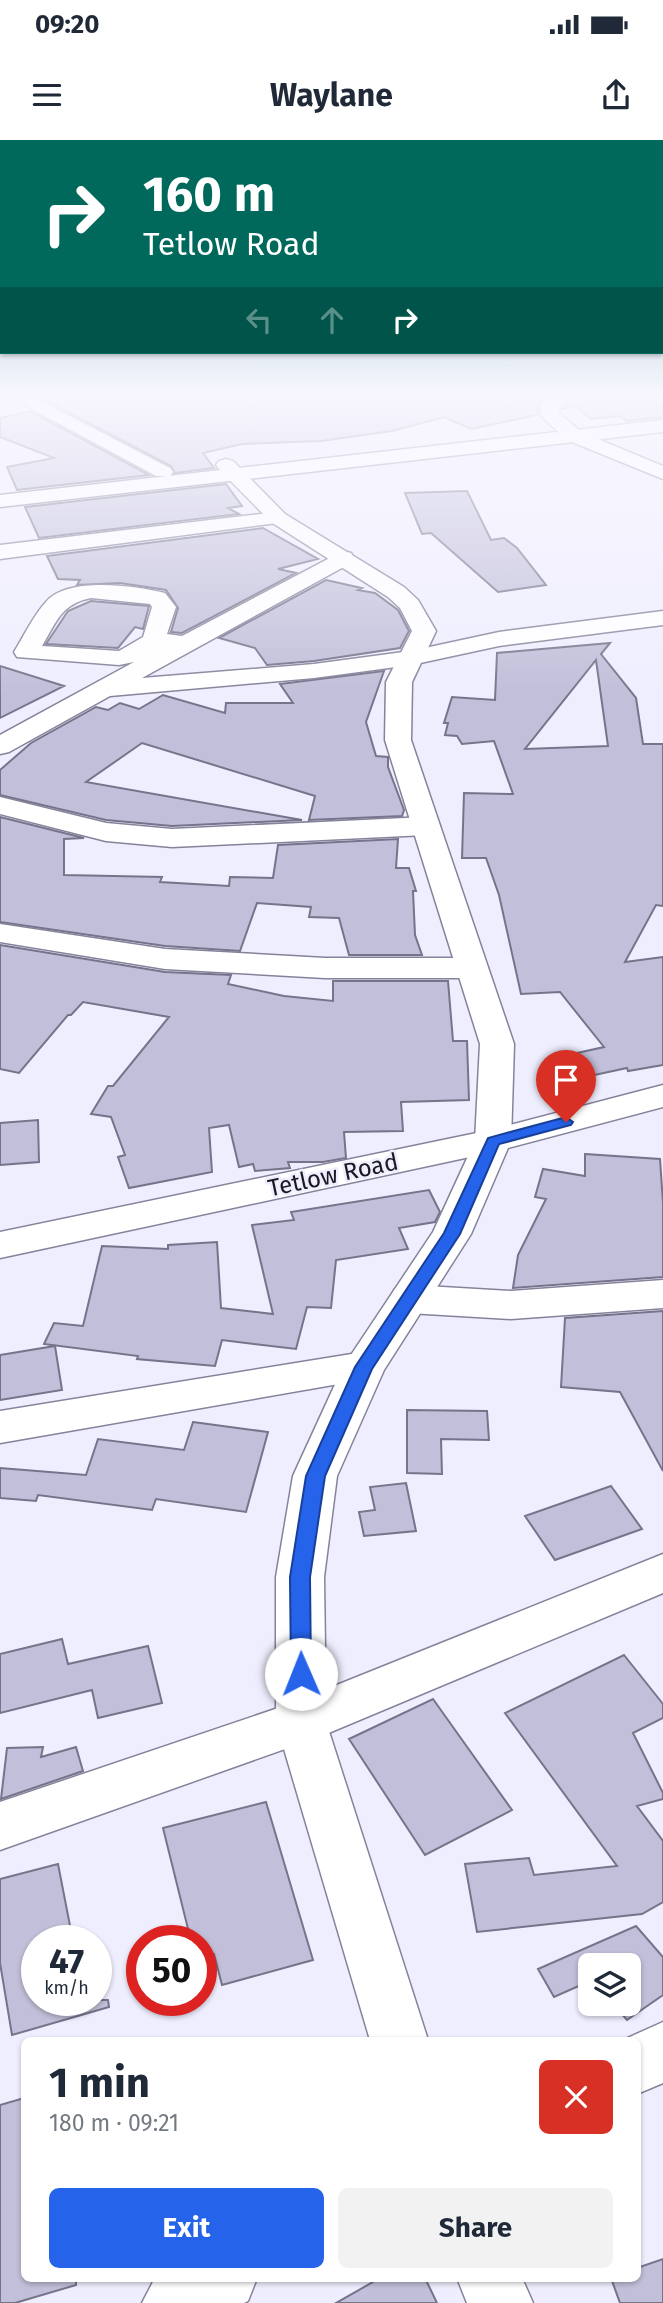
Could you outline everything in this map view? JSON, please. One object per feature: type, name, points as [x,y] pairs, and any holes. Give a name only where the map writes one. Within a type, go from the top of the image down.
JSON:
[{"type":"main road","points":[[0,501],[36,496]]},
{"type":"main road","points":[[256,496],[278,518],[396,592],[410,605],[424,631],[400,682],[398,740],[497,1044],[493,1141],[452,1234],[363,1367],[315,1476],[300,1577],[301,1722],[398,2037]]},
{"type":"main road","points":[[0,552],[278,518]]},
{"type":"main road","points":[[0,746],[343,558]]},
{"type":"main road","points":[[157,639],[154,636],[164,607],[157,598],[74,593],[55,605],[26,652],[119,659],[130,656],[157,639],[186,644]]},
{"type":"main road","points":[[104,689],[314,671],[411,658],[499,639],[663,618]]},
{"type":"main road","points":[[0,806],[106,832],[163,837],[426,826]]},
{"type":"main road","points":[[0,933],[164,959],[325,968],[472,968]]},
{"type":"main road","name":"Tetlow Road","points":[[0,1245],[493,1141],[663,1096]]},
{"type":"main road","points":[[409,1299],[511,1305],[663,1294]]},
{"type":"main road","points":[[0,1427],[363,1367]]},
{"type":"main road","points":[[0,1826],[301,1722],[663,1573]]},
{"type":"main road","points":[[641,2063],[663,2051]]},
{"type":"main road","points":[[175,2303],[217,2282]]},
{"type":"main road","points":[[491,2282],[500,2303]]},
{"type":"building","points":[[122,496],[235,496],[242,506],[228,508],[239,514],[39,538],[25,507]]},
{"type":"building","points":[[406,496],[469,496],[491,540],[504,538],[517,548],[546,585],[498,592],[431,533],[422,534]]},
{"type":"building","points":[[263,528],[318,559],[278,569],[296,573],[182,633],[171,632],[178,608],[166,590],[120,583],[77,585],[80,580],[58,579],[47,556]]},
{"type":"building","points":[[326,580],[375,593],[398,610],[409,631],[400,648],[267,665],[255,648],[219,638]]},
{"type":"building","points":[[91,601],[149,606],[143,629],[135,627],[118,648],[46,644],[68,611]]},
{"type":"building","points":[[610,643],[601,654],[636,698],[643,744],[663,744],[663,906],[656,905],[625,962],[663,957],[663,1065],[628,1071],[627,1068],[567,1081],[550,1059],[604,1047],[560,992],[521,994],[499,895],[486,858],[462,858],[464,793],[513,794],[494,741],[462,744],[457,736],[445,735],[448,723],[444,723],[452,697],[495,700],[497,653]],"holes":[[[596,660],[608,746],[525,749]]]},
{"type":"building","points":[[0,666],[64,686],[0,718]]},
{"type":"building","points":[[384,671],[366,722],[376,756],[388,757],[388,767],[404,810],[402,816],[309,820],[315,796],[142,743],[86,782],[302,820],[172,826],[106,820],[0,795],[0,770],[31,743],[96,707],[108,710],[120,703],[139,709],[163,695],[225,713],[226,703],[293,703],[280,684]]},
{"type":"building","points":[[0,817],[84,838],[64,839],[64,875],[162,877],[160,882],[229,886],[230,877],[273,878],[278,845],[398,839],[396,868],[409,868],[416,891],[413,891],[415,935],[422,955],[349,955],[339,918],[309,917],[311,907],[257,903],[240,951],[165,946],[0,922]]},
{"type":"building","points":[[0,945],[165,972],[231,975],[228,984],[284,996],[333,1001],[333,981],[448,981],[453,1041],[467,1041],[469,1100],[401,1102],[403,1131],[344,1132],[346,1158],[323,1162],[288,1162],[290,1168],[255,1171],[253,1164],[239,1167],[229,1125],[209,1128],[212,1172],[129,1188],[118,1157],[125,1155],[111,1117],[91,1114],[108,1086],[113,1086],[169,1017],[83,1002],[68,1015],[19,1073],[0,1069]]},
{"type":"building","points":[[38,1120],[39,1162],[0,1165],[0,1123]]},
{"type":"building","points":[[585,1154],[660,1159],[663,1277],[513,1288],[518,1255],[546,1199],[535,1197],[543,1169],[585,1176]]},
{"type":"building","points":[[429,1190],[440,1212],[435,1222],[399,1228],[408,1249],[336,1260],[331,1308],[307,1307],[296,1349],[222,1340],[215,1366],[137,1359],[138,1356],[44,1344],[54,1323],[83,1326],[102,1246],[168,1249],[168,1245],[217,1242],[221,1308],[273,1314],[252,1225],[294,1220],[291,1212]]},
{"type":"building","points":[[663,1311],[663,1471],[620,1392],[561,1387],[565,1318]]},
{"type":"building","points":[[55,1346],[62,1390],[0,1400],[0,1355]]},
{"type":"building","points":[[407,1410],[487,1411],[489,1440],[441,1439],[442,1474],[407,1473]]},
{"type":"building","points":[[193,1422],[268,1432],[246,1512],[156,1499],[152,1510],[38,1495],[36,1501],[0,1498],[0,1468],[86,1475],[98,1439],[184,1450]]},
{"type":"building","points":[[406,1483],[416,1531],[364,1536],[359,1512],[375,1510],[370,1487]]},
{"type":"building","points":[[611,1486],[642,1529],[555,1560],[525,1516]]},
{"type":"building","points":[[62,1639],[68,1664],[148,1646],[162,1703],[98,1718],[92,1690],[0,1713],[0,1654]]},
{"type":"building","points":[[624,1655],[663,1704],[663,1718],[633,1733],[663,1793],[663,1799],[637,1806],[663,1841],[663,1902],[642,1914],[477,1932],[465,1864],[529,1858],[534,1875],[617,1866],[505,1713]]},
{"type":"building","points":[[433,1699],[512,1810],[425,1855],[349,1739]]},
{"type":"building","points":[[43,1747],[41,1757],[76,1747],[83,1771],[1,1799],[7,1748]]},
{"type":"building","points":[[266,1802],[313,1960],[222,1985],[217,1966],[217,1925],[187,1925],[163,1828]]},
{"type":"building","points":[[58,1864],[70,1925],[21,1925],[21,2016],[78,2016],[12,2035],[0,1963],[0,1879]]},
{"type":"building","points":[[636,1926],[663,1957],[663,1995],[641,2010],[641,1953],[578,1953],[578,1986],[554,1997],[538,1969]]},
{"type":"building","points":[[21,2099],[21,2282],[76,2282],[76,2285],[15,2303],[0,2303],[0,2105]]},
{"type":"building","points":[[663,2259],[663,2303],[620,2303],[612,2282],[641,2282],[641,2267]]},
{"type":"building","points":[[373,2282],[427,2282],[437,2303],[336,2303]]},
{"type":"route","points":[[301,1674],[300,1577],[315,1476],[363,1367],[452,1234],[493,1141],[566,1122]]}]
